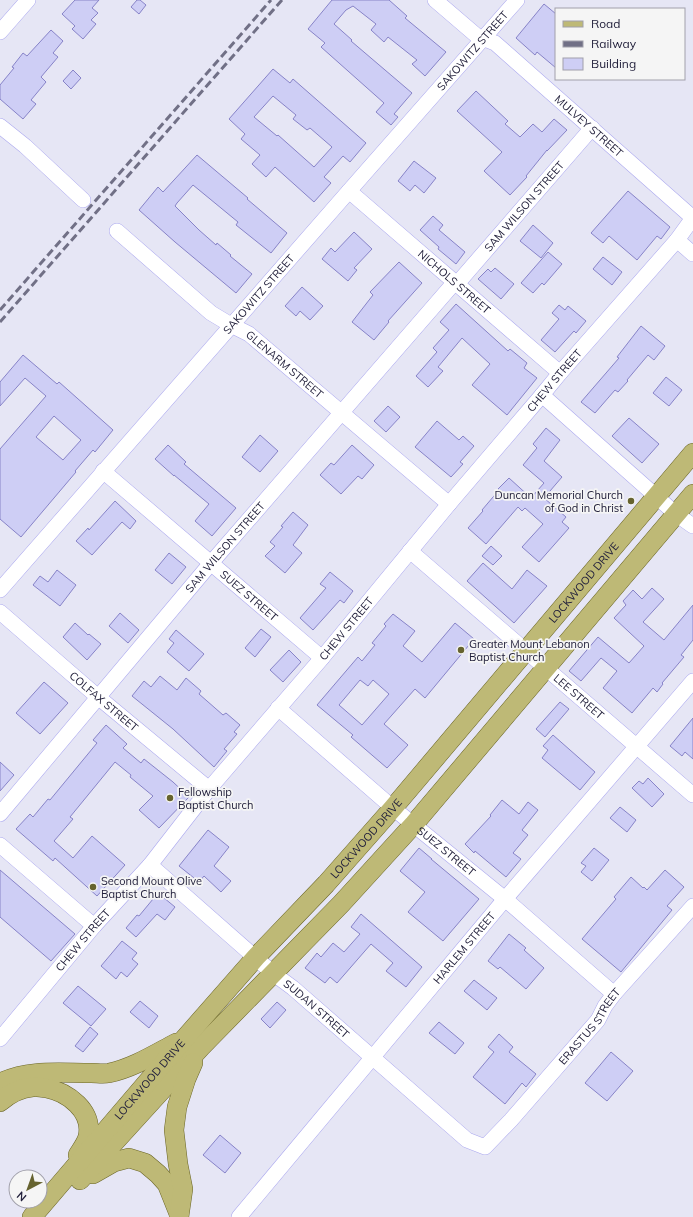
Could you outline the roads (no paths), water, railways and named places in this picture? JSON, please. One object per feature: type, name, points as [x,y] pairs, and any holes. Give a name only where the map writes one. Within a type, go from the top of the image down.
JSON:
[{"type":"main road","name":"LOCKWOOD DRIVE","points":[[32,1217],[72,1181],[193,1043],[256,957],[326,884],[394,808],[693,453]]},
{"type":"main road","name":"LOCKWOOD DRIVE","points":[[193,1043],[274,974],[341,904],[414,824],[693,494]]},
{"type":"main road","points":[[0,1083],[17,1076],[49,1072],[113,1072],[193,1043]]},
{"type":"main road","points":[[179,1216],[183,1189],[174,1130],[177,1107],[186,1079],[193,1043]]},
{"type":"main road","points":[[0,1102],[19,1090],[35,1086],[51,1089],[64,1094],[78,1105],[87,1118],[88,1136],[72,1181]]},
{"type":"main road","points":[[72,1181],[114,1162],[129,1158],[145,1163],[167,1184],[179,1216]]},
{"type":"main road","name":"LOCKWOOD DRIVE","points":[[49,1217],[72,1181]]},
{"type":"street","points":[[0,32],[28,0]]},
{"type":"street","name":"MULVEY STREET","points":[[435,0],[477,36],[495,42],[693,218]]},
{"type":"street","name":"SAKOWITZ STREET","points":[[0,590],[517,0]]},
{"type":"street","points":[[0,126],[25,146],[83,200]]},
{"type":"street","name":"SAM WILSON STREET","points":[[0,814],[211,563],[592,128]]},
{"type":"street","name":"NICHOLS STREET","points":[[349,191],[560,373]]},
{"type":"street","name":"CHEW STREET","points":[[0,1039],[94,926],[150,865],[209,789],[322,658],[449,504],[560,373],[677,240],[693,218]]},
{"type":"street","name":"GLENARM STREET","points":[[117,231],[211,313],[231,326],[249,334],[341,414],[449,504]]},
{"type":"street","points":[[677,240],[693,254]]},
{"type":"street","points":[[542,395],[676,514],[693,526]]},
{"type":"street","name":"SUEZ STREET","points":[[103,471],[322,658]]},
{"type":"street","name":"LEE STREET","points":[[410,551],[693,794]]},
{"type":"street","name":"COLFAX STREET","points":[[0,612],[98,697],[209,789]]},
{"type":"street","name":"HARLEM STREET","points":[[239,1217],[504,899],[693,681]]},
{"type":"street","name":"SUEZ STREET","points":[[278,708],[614,994]]},
{"type":"street","points":[[0,845],[94,926]]},
{"type":"street","name":"SUDAN STREET","points":[[150,865],[467,1140],[485,1147]]},
{"type":"street","name":"ERASTUS STREET","points":[[485,1147],[511,1120],[598,1020],[605,1006],[614,994],[693,906]]},
{"type":"railway","points":[[0,310],[271,0]]},
{"type":"railway","points":[[0,322],[282,0]]},
{"type":"place","name":"Duncan Memorial Church of God in Christ","points":[[631,501]]},
{"type":"place","name":"Greater Mount Lebanon Baptist Church","points":[[461,650]]},
{"type":"place","name":"Fellowship Baptist Church","points":[[170,798]]},
{"type":"place","name":"Second Mount Olive Baptist Church","points":[[93,887]]}]
